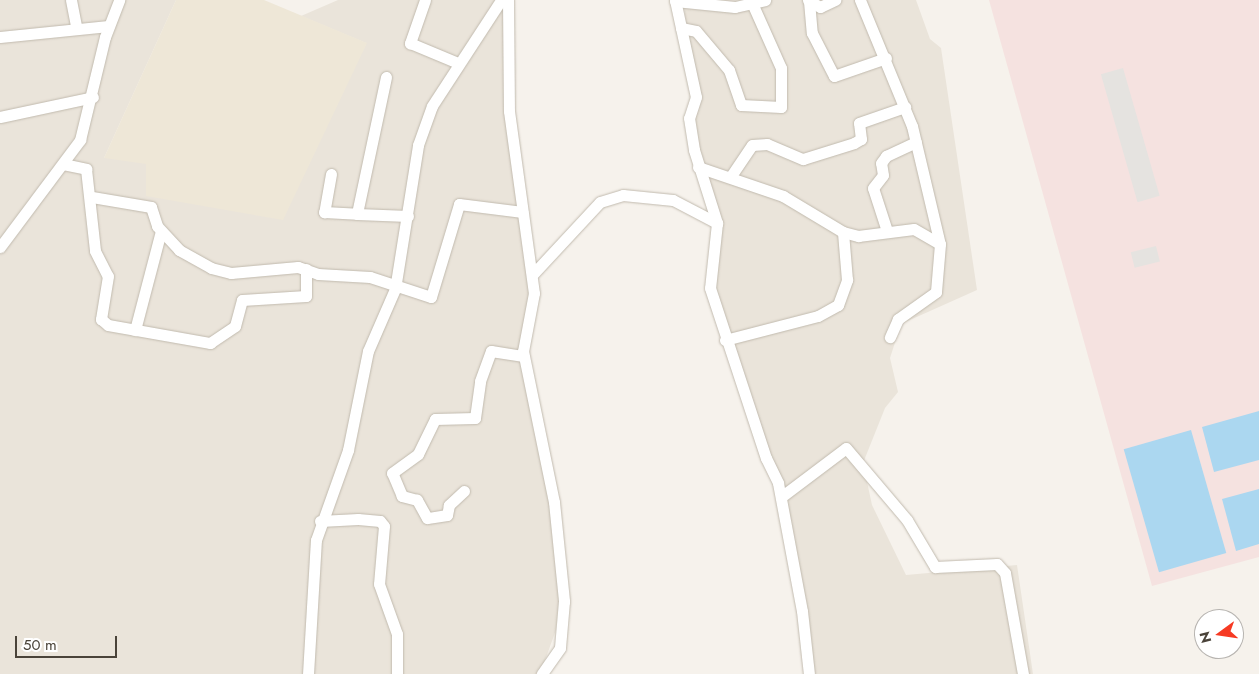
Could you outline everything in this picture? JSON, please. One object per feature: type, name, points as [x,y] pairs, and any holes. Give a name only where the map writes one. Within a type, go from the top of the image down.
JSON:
[{"type":"street","points":[[71,0],[76,26]]},
{"type":"street","points":[[0,247],[80,140],[93,97],[108,26],[119,0]]},
{"type":"street","points":[[426,0],[410,43],[458,63]]},
{"type":"street","points":[[308,674],[311,569],[320,521],[348,450],[368,351],[394,289],[408,216],[418,144],[432,106],[458,63],[501,0]]},
{"type":"street","points":[[508,0],[509,111],[522,212],[533,274],[534,293],[524,356],[554,502],[564,601],[560,648],[542,674]]},
{"type":"street","points":[[765,0],[725,6],[675,0],[696,97],[689,118],[698,167],[717,223],[710,288],[725,340],[781,497],[809,674]]},
{"type":"street","points":[[808,0],[820,7],[835,0]]},
{"type":"street","points":[[808,0],[812,33],[835,77],[886,58]]},
{"type":"street","points":[[860,0],[905,107],[916,142],[940,244],[936,292],[898,319],[890,337]]},
{"type":"street","points":[[681,28],[696,31],[729,70],[741,105],[782,107],[781,68],[752,3]]},
{"type":"street","points":[[0,37],[34,36],[76,26],[108,26]]},
{"type":"street","points":[[357,214],[386,77]]},
{"type":"street","points":[[0,117],[93,97]]},
{"type":"street","points":[[731,176],[752,145],[767,144],[803,159],[854,143],[861,139],[859,123],[905,107]]},
{"type":"street","points":[[887,231],[873,188],[883,175],[886,156],[916,142]]},
{"type":"street","points":[[63,164],[86,169],[92,197],[95,251],[108,276],[101,319],[108,326],[210,343],[230,334],[242,300],[306,296],[306,269]]},
{"type":"street","points":[[698,167],[731,176],[783,196],[842,232],[858,236],[914,229],[940,244]]},
{"type":"street","points":[[331,174],[324,212],[408,216]]},
{"type":"street","points":[[533,274],[600,202],[622,195],[674,200],[717,223]]},
{"type":"street","points":[[92,197],[149,206],[161,231],[178,250],[211,268],[231,273],[306,269],[370,277],[394,289],[433,296],[459,204],[522,212]]},
{"type":"street","points":[[135,330],[161,231]]},
{"type":"street","points":[[725,340],[818,316],[838,305],[847,280],[842,232]]},
{"type":"street","points":[[464,491],[449,505],[447,514],[427,518],[417,500],[402,496],[392,473],[418,454],[435,419],[476,418],[480,381],[491,351],[524,356]]},
{"type":"street","points":[[781,497],[846,448],[907,520],[935,567],[997,564],[1005,573],[1023,674]]},
{"type":"street","points":[[320,521],[358,519],[380,521],[384,526],[379,584],[397,634],[397,674]]},
{"type":"shaded area","points":[[0,0],[176,0],[104,158],[366,43],[301,16],[338,0],[512,0],[508,70],[534,268],[523,374],[545,447],[560,590],[556,630],[540,674],[0,674]]},
{"type":"shaded area","points":[[176,0],[264,0],[367,43],[283,220],[146,196],[146,164],[104,158]]},
{"type":"shaded area","points":[[683,0],[916,0],[930,39],[941,48],[977,290],[901,324],[890,358],[898,392],[885,408],[863,463],[872,505],[906,575],[1017,565],[1033,674],[811,674],[807,603],[755,405],[723,328],[709,272],[717,223],[692,135],[696,97]]},
{"type":"shaded area","points":[[989,0],[1259,0],[1259,557],[1152,586]]},
{"type":"shaded area","points":[[1123,68],[1160,196],[1138,202],[1101,74]]},
{"type":"shaded area","points":[[1156,246],[1160,262],[1135,268],[1131,252]]},
{"type":"water","points":[[1259,411],[1259,460],[1214,472],[1202,427]]},
{"type":"water","points":[[1191,430],[1226,553],[1159,572],[1124,449]]},
{"type":"water","points":[[1259,489],[1259,544],[1236,551],[1222,499]]}]
